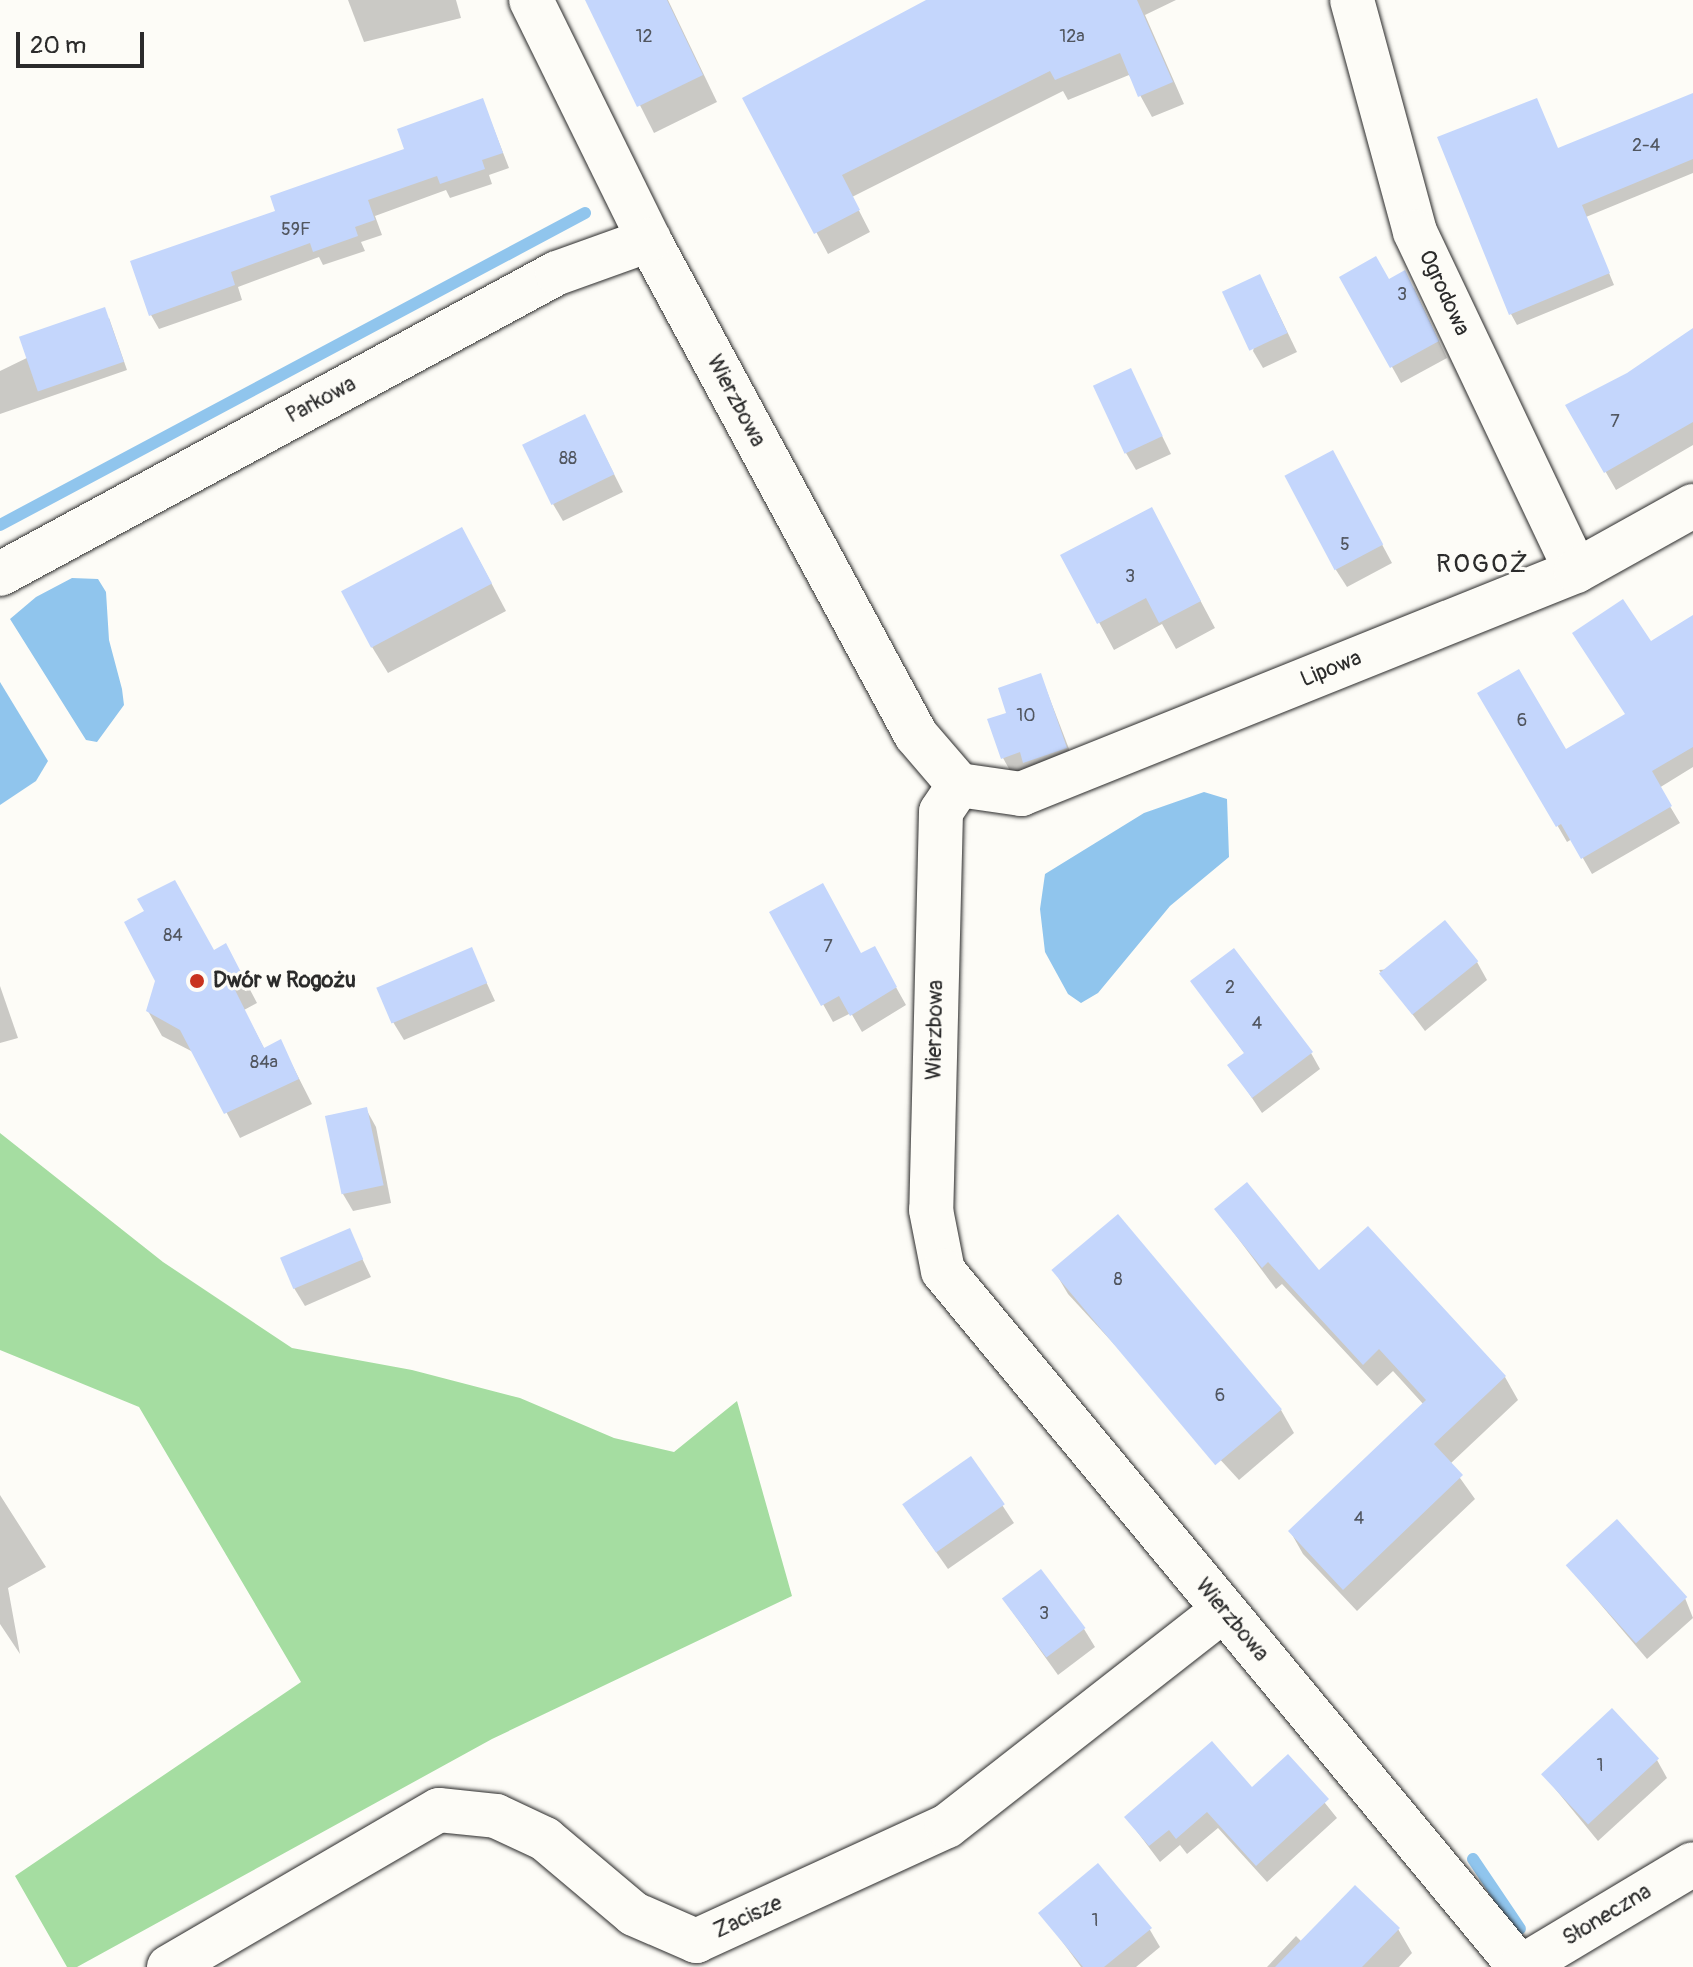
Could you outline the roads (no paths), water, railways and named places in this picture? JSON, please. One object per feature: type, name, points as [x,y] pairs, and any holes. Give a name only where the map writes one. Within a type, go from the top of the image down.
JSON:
[{"type":"street","name":"Wierzbowa","points":[[531,0],[649,240],[916,735],[959,785],[941,812],[931,1210],[943,1271],[1521,1967]]},
{"type":"street","name":"Ogrodowa","points":[[1352,0],[1415,232],[1576,571]]},
{"type":"street","name":"Parkowa","points":[[0,574],[557,273],[649,240]]},
{"type":"street","name":"Lipowa","points":[[959,785],[1021,794],[1576,571],[1693,506]]},
{"type":"street","name":"Zacisze","points":[[169,1967],[439,1810],[496,1816],[545,1839],[634,1914],[696,1941],[947,1826],[1223,1610]]},
{"type":"street","name":"Słoneczna","points":[[1521,1967],[1693,1864]]},
{"type":"water","points":[[72,578],[98,579],[106,592],[109,640],[122,689],[124,705],[97,742],[86,740],[10,619],[36,597]]},
{"type":"water","points":[[0,682],[48,761],[36,781],[0,805]]},
{"type":"water","points":[[1204,792],[1227,799],[1229,857],[1170,906],[1098,993],[1081,1003],[1068,994],[1045,952],[1040,909],[1045,874],[1144,813]]},
{"type":"waterway","points":[[0,525],[585,213]]},
{"type":"waterway","points":[[1473,1859],[1520,1929]]},
{"type":"place","name":"Dwór w Rogożu","points":[[197,981]]},
{"type":"district","name":"ROGOŻ","points":[[1483,565]]}]
